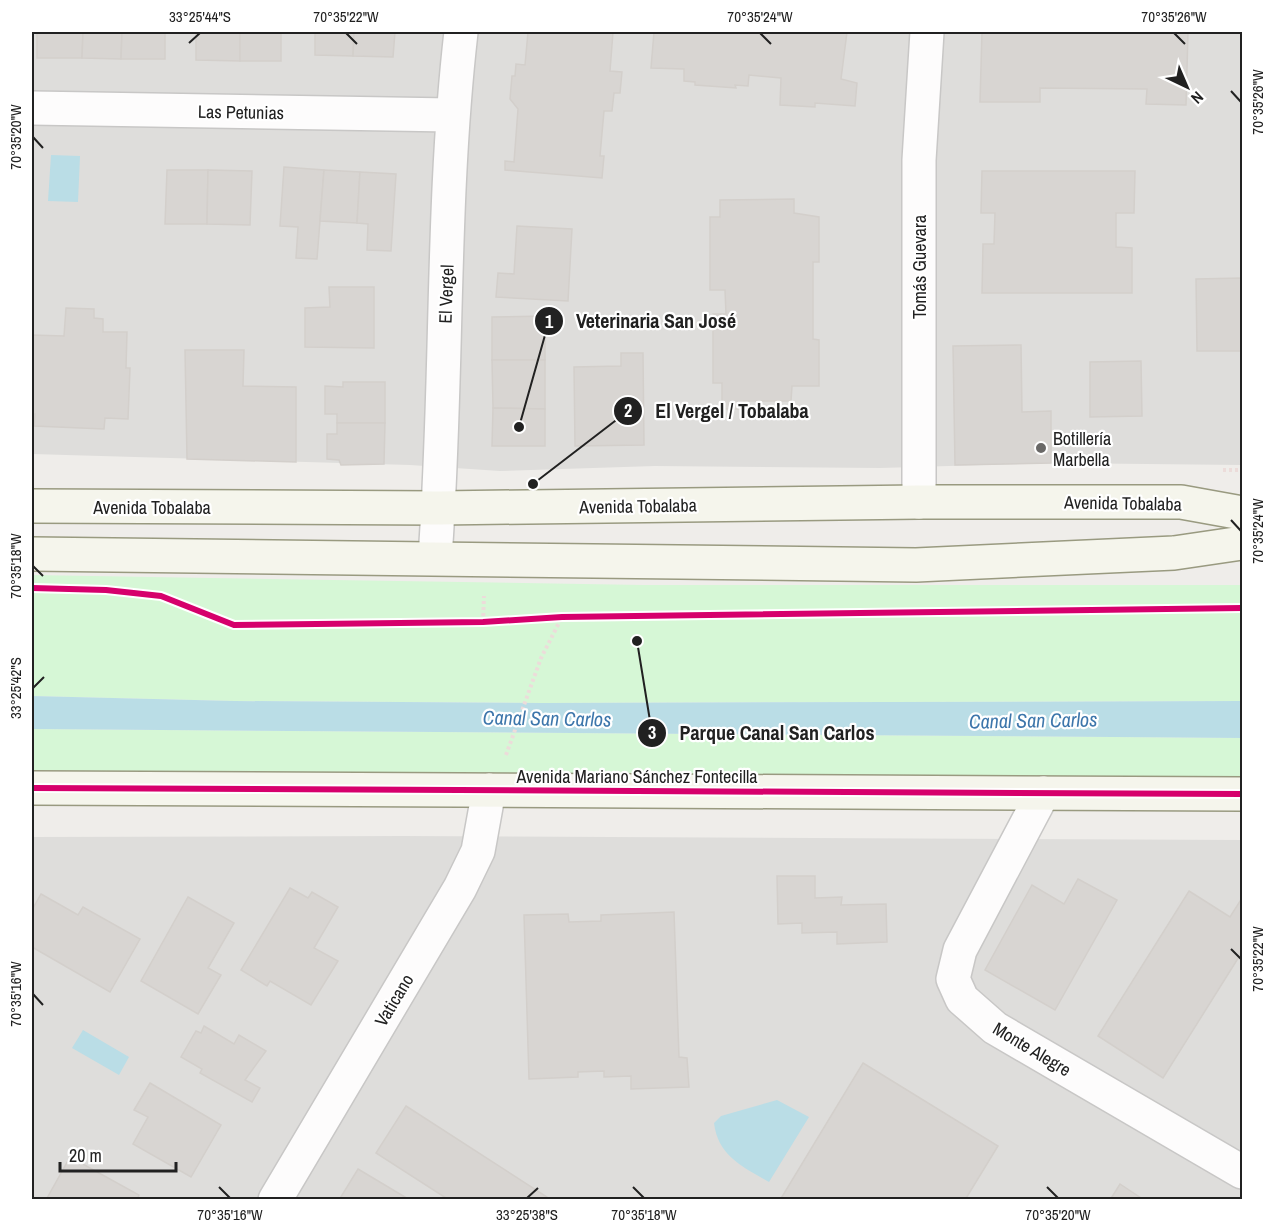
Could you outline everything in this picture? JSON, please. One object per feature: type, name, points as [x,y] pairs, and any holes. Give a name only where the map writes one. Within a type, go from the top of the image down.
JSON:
[{"type":"main road","name":"Avenida Tobalaba","points":[[32,506],[439,508],[919,502],[1181,502],[1242,513]]},
{"type":"main road","points":[[32,554],[435,557],[916,565],[1174,554],[1242,543]]},
{"type":"main road","name":"Avenida Mariano Sánchez Fontecilla","points":[[32,788],[496,776],[1043,793],[1242,794]]},
{"type":"street","name":"El Vergel","points":[[435,557],[439,508],[451,115],[461,32]]},
{"type":"street","name":"Tomás Guevara","points":[[919,502],[919,160],[927,32]]},
{"type":"street","name":"Las Petunias","points":[[32,108],[451,115]]},
{"type":"street","name":"Vaticano","points":[[274,1200],[460,888],[478,851],[496,776]]},
{"type":"street","name":"Monte Alegre","points":[[1043,793],[960,950],[953,979],[962,999],[995,1028],[1242,1172]]},
{"type":"path","points":[[496,776],[541,658],[562,617]]},
{"type":"path","points":[[551,618],[574,617]]},
{"type":"path","points":[[471,622],[494,621]]},
{"type":"shaded area","points":[[32,32],[1242,32],[1242,465],[1051,463],[880,468],[655,466],[500,471],[410,465],[32,454]]},
{"type":"shaded area","points":[[402,836],[1242,840],[1242,1199],[32,1199],[32,837]]},
{"type":"green space","points":[[32,575],[643,585],[1242,585],[1242,701],[542,703],[235,701],[32,696]]},
{"type":"green space","points":[[32,729],[1242,738],[1242,777],[1032,782],[32,775]]},
{"type":"water","points":[[51,155],[80,156],[78,202],[48,201]]},
{"type":"water","name":"Canal San Carlos","points":[[32,696],[235,701],[542,703],[1242,701],[1242,738],[32,729]]},
{"type":"water","points":[[83,1030],[129,1057],[119,1075],[72,1048]]},
{"type":"water","points":[[777,1100],[809,1117],[769,1182],[741,1165],[726,1152],[716,1134],[714,1123],[721,1116]]},
{"type":"building","points":[[37,32],[83,32],[82,58],[37,58]]},
{"type":"building","points":[[83,32],[122,32],[121,59],[82,58]]},
{"type":"building","points":[[122,32],[165,32],[165,59],[121,59]]},
{"type":"building","points":[[196,32],[240,32],[240,61],[196,60]]},
{"type":"building","points":[[240,32],[293,33],[281,33],[281,61],[240,61]]},
{"type":"building","points":[[315,32],[354,32],[353,56],[315,55]]},
{"type":"building","points":[[354,32],[395,32],[393,57],[353,56]]},
{"type":"building","points":[[528,32],[613,32],[610,71],[622,72],[620,93],[614,93],[612,111],[604,111],[600,156],[604,156],[602,178],[505,170],[505,161],[514,162],[518,109],[510,99],[512,76],[515,76],[516,64],[525,65]]},
{"type":"building","points":[[654,32],[847,32],[841,79],[857,83],[855,106],[815,103],[815,107],[780,105],[781,78],[749,75],[748,86],[735,85],[736,88],[695,85],[695,82],[684,81],[684,69],[651,68]]},
{"type":"building","points":[[982,32],[1188,32],[1186,105],[1146,104],[1147,89],[1040,88],[1040,102],[980,102]]},
{"type":"building","points":[[284,167],[324,170],[317,259],[296,258],[298,227],[280,226]]},
{"type":"building","points":[[167,170],[208,170],[207,224],[165,224]]},
{"type":"building","points":[[208,170],[252,171],[250,225],[207,224]]},
{"type":"building","points":[[324,170],[360,172],[357,223],[320,221]]},
{"type":"building","points":[[982,171],[1135,171],[1134,213],[1116,213],[1116,247],[1132,248],[1132,293],[982,293],[983,244],[994,244],[995,213],[981,213]]},
{"type":"building","points":[[360,172],[396,174],[391,251],[367,250],[368,224],[357,223]]},
{"type":"building","points":[[794,199],[794,213],[819,217],[819,262],[813,262],[813,339],[819,340],[819,386],[792,386],[791,401],[744,401],[744,409],[722,409],[722,383],[713,383],[713,314],[726,314],[725,290],[710,290],[710,217],[720,217],[720,200]]},
{"type":"building","points":[[517,226],[572,229],[568,301],[496,297],[498,273],[514,274]]},
{"type":"building","points":[[1242,278],[1242,351],[1197,351],[1196,279]]},
{"type":"building","points":[[329,287],[374,287],[374,348],[305,347],[305,308],[330,307]]},
{"type":"building","points":[[66,308],[94,309],[94,318],[103,319],[103,332],[127,332],[126,368],[130,368],[128,419],[105,418],[104,429],[34,426],[32,335],[64,336]]},
{"type":"building","points":[[545,316],[545,360],[492,360],[492,317]]},
{"type":"building","points":[[1021,345],[1022,412],[1051,411],[1051,463],[955,465],[953,346]]},
{"type":"building","points":[[185,350],[244,350],[243,386],[296,387],[296,462],[187,459]]},
{"type":"building","points":[[621,353],[643,353],[644,445],[575,446],[574,367],[621,366]]},
{"type":"building","points":[[492,360],[545,360],[545,409],[493,408]]},
{"type":"building","points":[[1141,361],[1142,416],[1090,417],[1090,362]]},
{"type":"building","points":[[343,382],[385,382],[385,423],[337,423],[337,414],[325,414],[325,386],[343,387]]},
{"type":"building","points":[[493,408],[545,409],[545,446],[492,446]]},
{"type":"building","points":[[337,423],[385,423],[384,464],[341,465],[339,460],[327,459],[327,434],[337,434]]},
{"type":"building","points":[[777,876],[815,876],[815,898],[842,897],[841,905],[886,904],[887,942],[837,944],[837,932],[802,933],[802,923],[778,924]]},
{"type":"building","points":[[1078,879],[1117,900],[1055,1010],[985,970],[1032,885],[1064,904]]},
{"type":"building","points":[[290,888],[308,898],[312,892],[338,907],[314,948],[338,961],[311,1005],[270,981],[267,986],[241,970]]},
{"type":"building","points":[[1189,891],[1230,917],[1242,898],[1242,952],[1163,1078],[1098,1036]]},
{"type":"building","points":[[41,894],[78,915],[83,907],[140,939],[110,992],[32,947],[32,910]]},
{"type":"building","points":[[188,897],[234,923],[208,968],[221,975],[198,1014],[141,981]]},
{"type":"building","points":[[674,912],[679,1057],[687,1058],[689,1087],[631,1089],[631,1076],[604,1077],[604,1071],[578,1072],[578,1077],[529,1079],[524,915],[568,914],[569,922],[601,921],[601,915]]},
{"type":"building","points":[[204,1026],[234,1044],[239,1035],[266,1051],[245,1080],[260,1088],[252,1102],[200,1073],[202,1069],[181,1057],[196,1031],[201,1033]]},
{"type":"building","points":[[863,1063],[998,1146],[965,1200],[780,1200]]},
{"type":"building","points":[[150,1083],[221,1125],[191,1177],[133,1144],[148,1117],[134,1110]]},
{"type":"building","points":[[406,1106],[547,1197],[546,1200],[449,1200],[376,1153]]},
{"type":"building","points":[[70,1157],[139,1195],[137,1200],[46,1200]]},
{"type":"building","points":[[358,1169],[410,1200],[339,1200]]},
{"type":"building","points":[[1120,1184],[1144,1200],[1110,1200]]},
{"type":"cycle path","points":[[32,588],[106,590],[161,596],[234,625],[483,622],[562,617],[1242,608]]},
{"type":"cycle path","points":[[32,788],[1242,794]]},
{"type":"place","name":"Veterinaria San José","points":[[519,427]]},
{"type":"place","name":"Botillería Marbella","points":[[1041,448]]},
{"type":"place","name":"El Vergel / Tobalaba","points":[[533,484]]},
{"type":"place","name":"Parque Canal San Carlos","points":[[637,641]]}]
